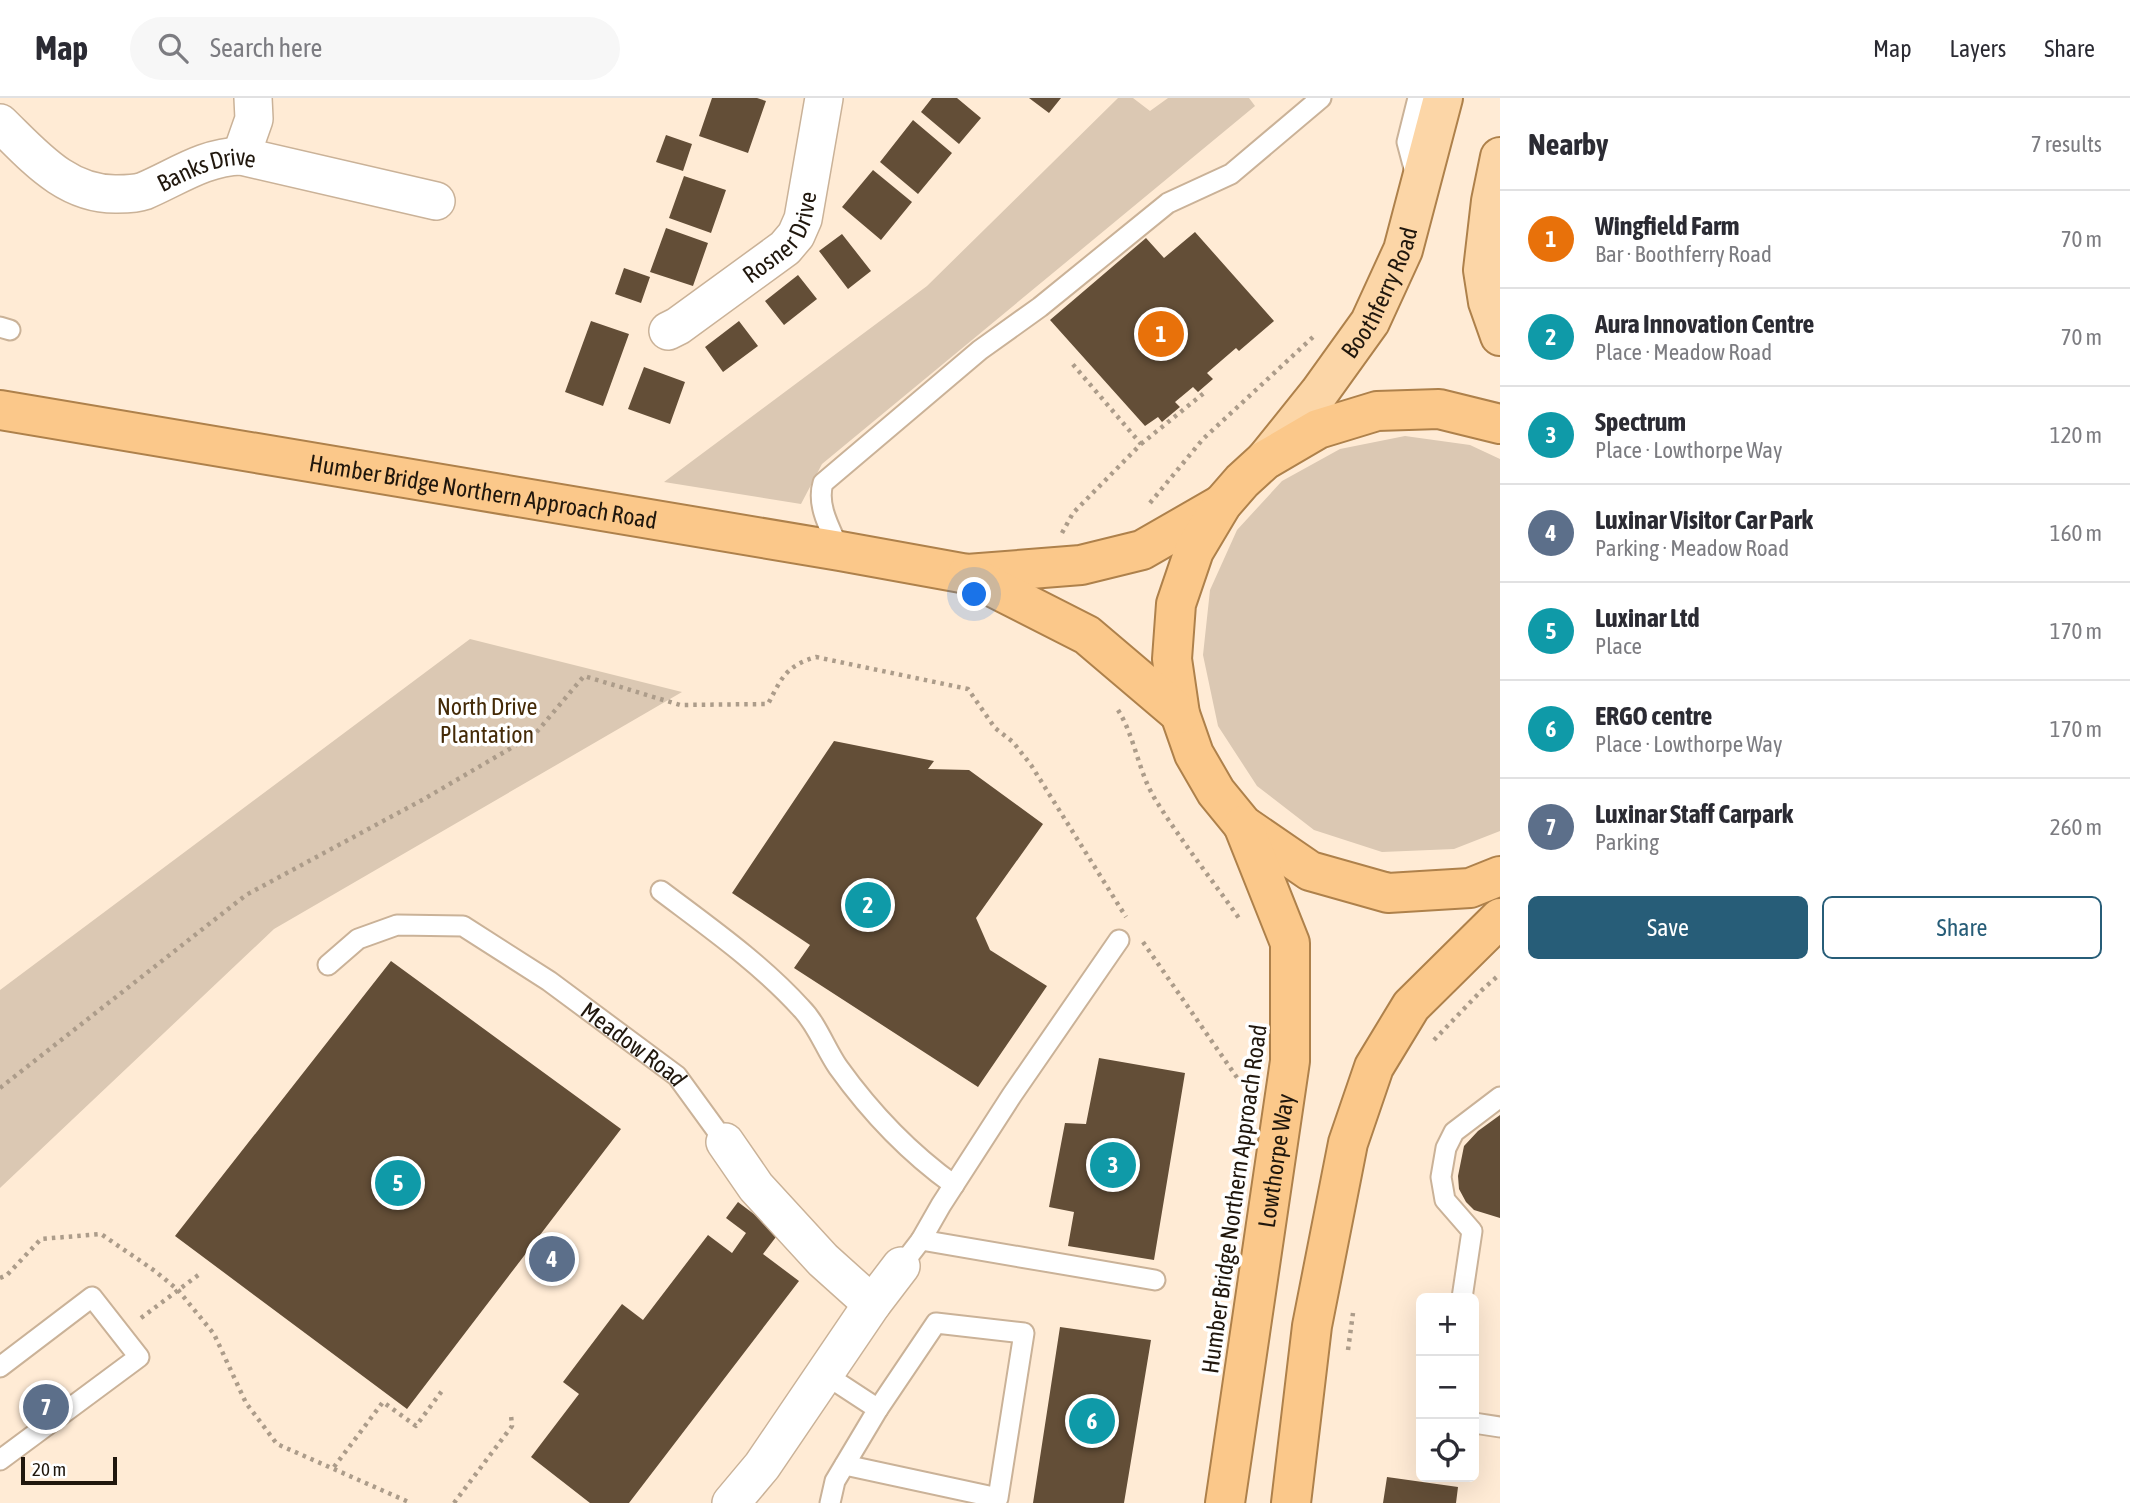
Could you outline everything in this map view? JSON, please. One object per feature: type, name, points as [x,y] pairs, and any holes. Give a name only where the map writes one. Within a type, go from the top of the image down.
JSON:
[{"type":"highway","points":[[1500,424],[1439,409],[1377,411],[1318,429],[1265,460],[1222,504],[1194,551],[1177,604],[1172,659],[1180,714],[1194,754],[1216,792],[1243,825],[1310,871],[1388,893],[1470,888],[1500,876]]},
{"type":"highway","name":"Humber Bridge Northern Approach Road","points":[[0,410],[967,574]]},
{"type":"highway","points":[[967,574],[1081,565],[1142,550],[1222,504]]},
{"type":"highway","points":[[967,574],[1087,635],[1180,714]]},
{"type":"highway","name":"Lowthorpe Way","points":[[1225,1503],[1290,1061],[1290,943],[1243,825]]},
{"type":"highway","points":[[1294,1497],[1312,1326],[1348,1143],[1374,1067],[1411,1006],[1500,918]]},
{"type":"main road","name":"Boothferry Road","points":[[1265,460],[1319,393],[1370,322],[1404,250],[1443,98]]},
{"type":"main road","points":[[1500,157],[1491,201],[1483,270],[1488,302],[1500,336]]},
{"type":"street","points":[[241,156],[254,119],[253,98]]},
{"type":"street","name":"Rosner Drive","points":[[668,331],[785,248],[796,235],[803,219],[824,98]]},
{"type":"street","name":"Banks Drive","points":[[0,123],[51,172],[72,184],[95,192],[111,194],[142,191],[203,163],[224,156],[241,156],[436,201]]},
{"type":"street","name":"Meadow Road","points":[[725,1142],[756,1187],[822,1260],[872,1304]]},
{"type":"street","points":[[734,1500],[762,1466],[872,1304],[911,1253]]},
{"type":"lane","points":[[840,551],[822,505],[820,494],[823,483],[981,350],[1040,307],[1168,203],[1231,174],[1321,98]]},
{"type":"lane","points":[[1418,98],[1407,142],[1420,191]]},
{"type":"lane","points":[[661,891],[751,958],[804,1010],[837,1066],[885,1127],[920,1161],[954,1185]]},
{"type":"lane","name":"Meadow Road","points":[[328,965],[358,939],[397,925],[463,926],[549,981],[677,1076],[725,1142]]},
{"type":"lane","points":[[1125,932],[1012,1095],[911,1253],[1155,1280]]},
{"type":"lane","points":[[1463,1293],[1472,1231],[1446,1200],[1441,1177],[1446,1148],[1454,1132],[1500,1097]]},
{"type":"lane","points":[[0,1367],[92,1297],[139,1357],[0,1460]]},
{"type":"lane","points":[[830,1503],[835,1481],[878,1409],[936,1323],[1024,1333],[998,1498],[845,1465]]},
{"type":"lane","points":[[825,1375],[878,1409]]},
{"type":"lane","points":[[1479,1424],[1500,1427]]},
{"type":"path","points":[[1145,510],[1203,439],[1320,329]]},
{"type":"path","points":[[1070,361],[1141,444]]},
{"type":"path","points":[[1073,513],[1141,444],[1204,393]]},
{"type":"path","points":[[0,1088],[246,895],[424,799],[536,734],[584,676],[680,705],[768,704],[783,675],[797,663],[816,657],[968,689],[995,728],[1013,742],[1031,765],[1125,932]]},
{"type":"path","points":[[1118,709],[1154,797],[1243,924]]},
{"type":"path","name":"Humber Bridge Northern Approach Road","points":[[1125,932],[1238,1079],[1251,1083],[1253,1072]]},
{"type":"path","points":[[1427,1050],[1472,1000],[1500,974]]},
{"type":"path","points":[[0,1278],[7,1275],[41,1239],[101,1234],[178,1290],[214,1334],[246,1403],[277,1444],[411,1503]]},
{"type":"path","points":[[121,1334],[201,1273]]},
{"type":"path","points":[[1347,1356],[1355,1302]]},
{"type":"path","points":[[334,1467],[383,1402],[416,1426],[444,1388]]},
{"type":"path","points":[[454,1503],[512,1426],[511,1415]]},
{"type":"green space","points":[[1118,98],[1133,98],[1150,111],[1168,98],[1249,98],[1255,106],[822,464],[801,504],[664,482],[927,286]]},
{"type":"green space","points":[[1405,436],[1470,445],[1500,459],[1500,831],[1454,849],[1382,852],[1314,830],[1257,786],[1218,726],[1203,655],[1210,590],[1237,530],[1282,481],[1340,449]]},
{"type":"green space","name":"North Drive Plantation","points":[[470,639],[682,692],[274,929],[0,1188],[0,990]]},
{"type":"building","points":[[712,98],[757,98],[766,101],[748,153],[699,136]]},
{"type":"building","points":[[932,98],[957,98],[981,118],[959,144],[921,112]]},
{"type":"building","points":[[1029,98],[1061,98],[1049,113]]},
{"type":"building","points":[[913,120],[952,153],[918,194],[880,162]]},
{"type":"building","points":[[666,135],[692,144],[683,171],[656,162]]},
{"type":"building","points":[[873,170],[912,202],[881,240],[842,207]]},
{"type":"building","points":[[684,176],[726,190],[711,233],[669,218]]},
{"type":"building","points":[[666,228],[708,243],[693,286],[650,272]]},
{"type":"building","points":[[1195,232],[1274,321],[1239,351],[1236,348],[1207,373],[1213,379],[1198,392],[1193,387],[1175,402],[1180,407],[1162,422],[1158,417],[1145,426],[1050,320],[1146,238],[1164,258]]},
{"type":"building","points":[[842,234],[871,271],[848,289],[819,251]]},
{"type":"building","points":[[624,268],[650,277],[641,303],[615,294]]},
{"type":"building","points":[[798,275],[817,299],[784,325],[765,301]]},
{"type":"building","points":[[591,321],[629,334],[603,406],[565,392]]},
{"type":"building","points":[[739,321],[758,346],[723,372],[705,347]]},
{"type":"building","points":[[644,367],[685,382],[670,424],[628,409]]},
{"type":"building","points":[[834,741],[934,761],[928,769],[969,770],[1043,824],[976,918],[990,950],[1047,986],[978,1087],[794,968],[810,945],[732,893]]},
{"type":"building","points":[[391,961],[621,1129],[407,1409],[175,1236]]},
{"type":"building","points":[[1099,1058],[1185,1073],[1154,1260],[1068,1246],[1074,1212],[1049,1207],[1065,1123],[1086,1124]]},
{"type":"building","points":[[1500,1115],[1500,1218],[1474,1210],[1466,1202],[1459,1189],[1458,1176],[1464,1146],[1478,1131]]},
{"type":"building","points":[[738,1202],[779,1233],[763,1254],[799,1281],[629,1503],[590,1503],[531,1457],[579,1394],[563,1382],[622,1304],[643,1320],[708,1235],[732,1253],[746,1233],[726,1218]]},
{"type":"building","points":[[1060,1327],[1151,1340],[1124,1503],[1033,1503]]},
{"type":"building","points":[[1387,1477],[1458,1487],[1456,1503],[1383,1503]]},
{"type":"place","name":"Wingfield Farm","points":[[1161,334]]},
{"type":"place","name":"Aura Innovation Centre","points":[[868,905]]},
{"type":"place","name":"Spectrum","points":[[1113,1165]]},
{"type":"place","name":"Luxinar Ltd","points":[[398,1183]]},
{"type":"place","name":"Luxinar Visitor Car Park","points":[[552,1259]]},
{"type":"place","name":"Luxinar Staff Carpark","points":[[46,1407]]},
{"type":"place","name":"ERGO centre","points":[[1092,1421]]}]
